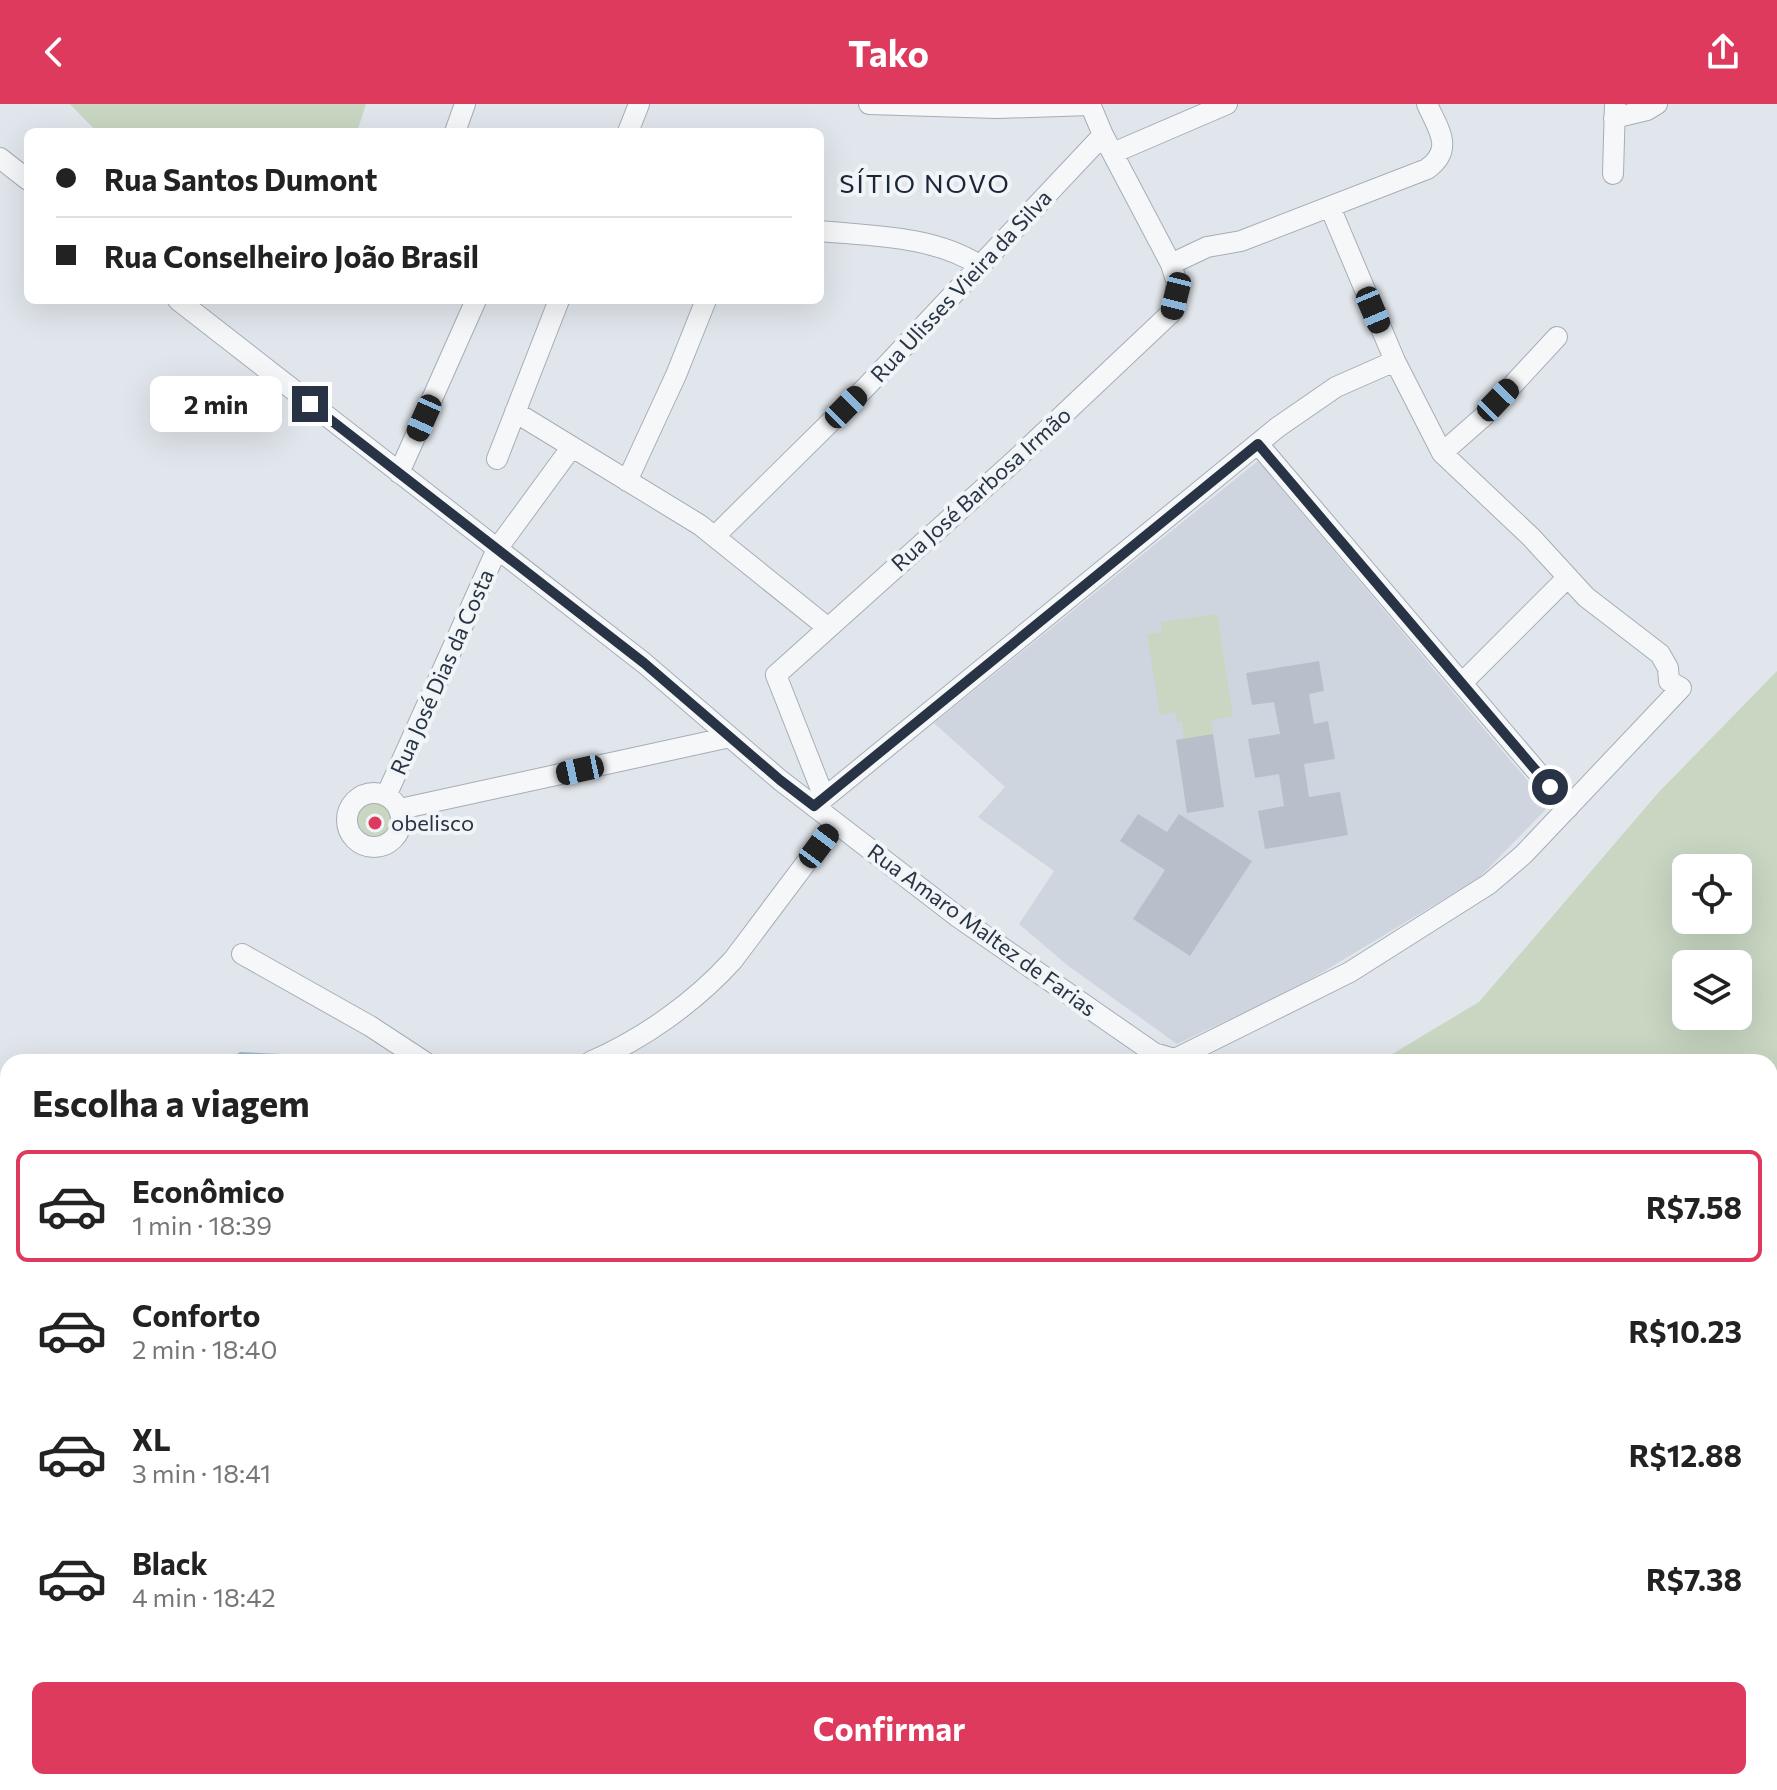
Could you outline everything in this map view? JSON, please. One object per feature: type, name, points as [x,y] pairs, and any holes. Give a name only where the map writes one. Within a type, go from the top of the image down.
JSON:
[{"type":"street","points":[[456,128],[465,104]]},
{"type":"street","points":[[630,128],[639,104]]},
{"type":"street","points":[[869,104],[997,108],[1099,124],[1227,104]]},
{"type":"street","points":[[1099,124],[1171,264],[1207,247],[1241,241],[1427,169],[1438,161],[1442,151],[1442,137],[1427,104]]},
{"type":"street","points":[[1613,174],[1614,111],[1647,110],[1657,104]]},
{"type":"street","name":"Rua Ulisses Vieira da Silva","points":[[715,536],[867,386],[979,265],[1099,124]]},
{"type":"street","points":[[0,158],[24,177]]},
{"type":"street","points":[[1189,1054],[1350,972],[1476,893],[1524,854],[1681,688],[1669,681],[1668,668],[1660,654],[1586,597],[1531,537],[1442,453],[1395,361],[1330,207]]},
{"type":"street","points":[[824,231],[933,245],[960,252],[979,265]]},
{"type":"street","name":"Rua José Barbosa Irmão","points":[[819,802],[776,675],[1153,333],[1172,312],[1177,283],[1171,264]]},
{"type":"street","name":"Rua Amaro Maltez de Farias","points":[[183,304],[644,663],[730,737],[819,802],[836,823],[971,926],[1157,1054]]},
{"type":"street","points":[[399,473],[474,304]]},
{"type":"street","points":[[497,459],[557,304]]},
{"type":"street","points":[[627,481],[676,375],[704,304]]},
{"type":"street","points":[[1442,453],[1483,417],[1557,337]]},
{"type":"street","points":[[819,802],[1258,444],[1336,387],[1395,361]]},
{"type":"street","points":[[515,412],[700,525],[827,627]]},
{"type":"street","points":[[1258,444],[1568,808]]},
{"type":"street","name":"Rua José Dias da Costa","points":[[571,448],[497,549],[393,803],[730,737]]},
{"type":"street","points":[[1462,683],[1568,577]]},
{"type":"street","points":[[609,1054],[686,1004],[715,981],[836,823]]},
{"type":"street","points":[[242,954],[370,1026],[413,1054]]},
{"type":"shaded area","points":[[1258,461],[1549,806],[1479,878],[1296,988],[1177,1044],[1067,965],[1019,924],[1054,871],[978,817],[1005,787],[934,723]]},
{"type":"green space","points":[[70,104],[366,104],[358,128],[93,128]]},
{"type":"green space","points":[[1217,614],[1233,716],[1211,720],[1224,807],[1187,813],[1176,740],[1184,738],[1182,722],[1177,722],[1175,712],[1160,715],[1147,634],[1162,632],[1161,622]]},
{"type":"green space","points":[[1777,671],[1777,1054],[1392,1054],[1479,1002],[1658,793]]},
{"type":"green space","points":[[374,794],[393,802],[401,821],[393,840],[374,848],[355,840],[347,821],[355,802]]},
{"type":"water","points":[[240,1052],[282,1054],[237,1054]]},
{"type":"building","points":[[1319,661],[1324,691],[1309,694],[1314,724],[1328,721],[1335,759],[1304,764],[1309,797],[1340,792],[1348,835],[1265,849],[1258,811],[1284,806],[1279,774],[1255,778],[1248,739],[1280,734],[1274,702],[1252,705],[1246,673]]},
{"type":"building","points":[[1213,734],[1224,807],[1187,813],[1176,740]]},
{"type":"building","points":[[1138,814],[1167,832],[1179,814],[1252,861],[1190,956],[1133,919],[1165,870],[1120,841]]},
{"type":"place","name":"obelisco","points":[[375,823]]},
{"type":"district","name":"SÍTIO NOVO","points":[[925,184]]},
{"type":"route","points":[[310,404],[644,663],[814,806],[1258,444],[1550,787]]}]
